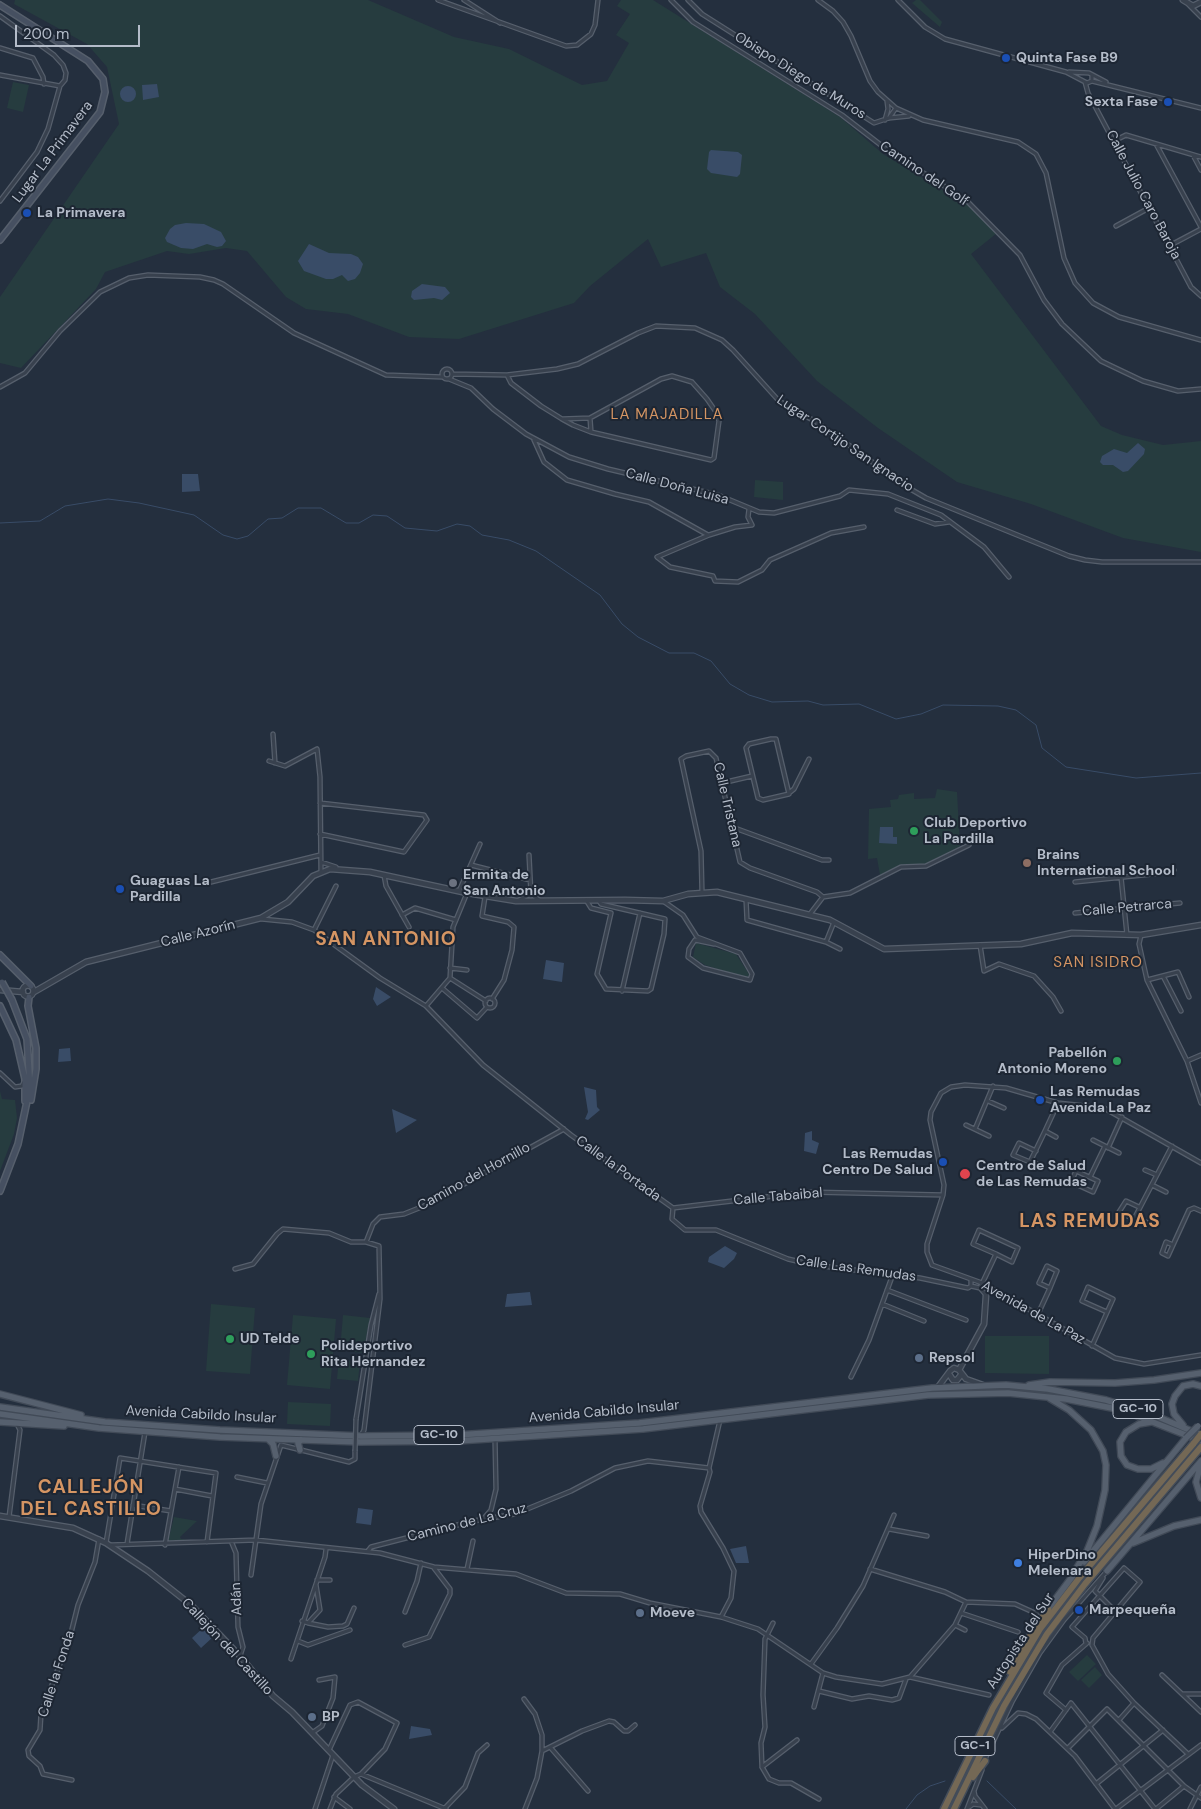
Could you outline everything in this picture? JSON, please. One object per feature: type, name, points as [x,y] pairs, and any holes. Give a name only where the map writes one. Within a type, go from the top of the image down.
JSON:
[{"type":"highway","name":"Autopista del Sur","points":[[944,1809],[1006,1683],[1060,1602],[1201,1435]]},
{"type":"highway","name":"Autopista del Sur","points":[[954,1809],[1004,1706],[1047,1634],[1085,1584],[1201,1447]]},
{"type":"highway","points":[[1006,1683],[1013,1662],[1048,1609]]},
{"type":"highway","points":[[961,1794],[984,1761]]},
{"type":"main road","name":"Lugar La Primavera","points":[[0,5],[88,61],[103,80],[105,92],[100,112],[0,240]]},
{"type":"main road","points":[[0,955],[32,989]]},
{"type":"main road","points":[[1,980],[24,1028],[29,1050],[30,1087],[25,1119]]},
{"type":"main road","points":[[0,1191],[18,1144],[33,1092],[36,1048],[28,1006],[29,997]]},
{"type":"main road","points":[[0,1006],[16,1040],[25,1080],[25,1119]]},
{"type":"main road","points":[[1021,1386],[1050,1382],[1115,1383],[1154,1380],[1201,1373]]},
{"type":"main road","points":[[1186,1428],[1174,1414],[1173,1400],[1183,1386],[1193,1384],[1201,1386]]},
{"type":"main road","name":"Avenida Cabildo Insular","points":[[0,1407],[105,1422],[220,1430],[361,1436],[493,1434],[621,1424],[938,1387],[984,1385],[1021,1386],[1072,1392],[1124,1404],[1201,1435]]},
{"type":"main road","points":[[0,1394],[105,1422]]},
{"type":"main road","points":[[1030,1394],[1046,1397],[1057,1402],[1085,1423],[1096,1438],[1106,1465],[1105,1490],[1097,1526],[1087,1551],[1048,1609]]},
{"type":"main road","name":"Avenida Cabildo Insular","points":[[0,1414],[99,1428],[268,1439],[360,1442],[496,1440],[643,1429],[928,1395],[1030,1394],[1091,1403],[1154,1422],[1201,1441]]},
{"type":"main road","points":[[1154,1422],[1139,1424],[1126,1432],[1120,1442],[1121,1456],[1131,1467],[1144,1470],[1151,1469],[1169,1459]]},
{"type":"main road","points":[[1,1423],[99,1428]]},
{"type":"main road","points":[[1073,1574],[1199,1424]]},
{"type":"main road","points":[[268,1439],[281,1445]]},
{"type":"main road","points":[[268,1439],[273,1444],[276,1456]]},
{"type":"main road","points":[[300,1450],[298,1443],[302,1440]]},
{"type":"main road","points":[[1201,1462],[1196,1482],[1201,1498]]},
{"type":"main road","points":[[1107,1572],[1201,1462]]},
{"type":"main road","points":[[1129,1545],[1166,1529],[1201,1520]]},
{"type":"street","points":[[438,0],[558,45],[577,45],[591,34],[595,25],[598,0]]},
{"type":"street","name":"Camino del Golf","points":[[671,0],[693,22],[842,115],[886,149],[966,200],[1020,255],[1044,300],[1062,324],[1102,361],[1143,381],[1178,391],[1201,389]]},
{"type":"street","name":"Obispo Diego de Muros","points":[[688,0],[694,7],[756,49],[874,123],[889,118],[910,116]]},
{"type":"street","points":[[818,0],[833,11],[843,22],[852,36],[870,81],[887,102],[910,116],[1008,139],[1027,147],[1036,154],[1046,173],[1064,258],[1075,283],[1083,294],[1105,311],[1119,317],[1201,340]]},
{"type":"street","points":[[898,0],[925,27],[945,39],[1066,72],[1088,82],[1111,84]]},
{"type":"street","points":[[462,10],[467,7],[465,1]]},
{"type":"street","points":[[465,1],[505,25]]},
{"type":"street","points":[[1184,2],[1193,6],[1201,2]]},
{"type":"street","points":[[1184,2],[1201,17]]},
{"type":"street","points":[[0,16],[54,55],[63,65],[66,73],[65,80],[60,86],[51,121],[37,152],[0,201]]},
{"type":"street","points":[[0,48],[33,58],[43,77],[44,84]]},
{"type":"street","points":[[1066,72],[1086,74],[1111,84],[1201,108]]},
{"type":"street","points":[[1086,74],[1088,82]]},
{"type":"street","points":[[0,76],[60,86]]},
{"type":"street","points":[[1088,82],[1092,76]]},
{"type":"street","name":"Calle Julio Caro Baroja","points":[[1088,82],[1088,93],[1148,208],[1191,287],[1200,296]]},
{"type":"street","points":[[885,120],[888,109],[887,102]]},
{"type":"street","points":[[889,118],[896,108]]},
{"type":"street","points":[[1114,141],[1126,135],[1201,157]]},
{"type":"street","points":[[1156,144],[1201,228],[1169,246]]},
{"type":"street","points":[[1192,154],[1201,170]]},
{"type":"street","points":[[1116,226],[1148,208]]},
{"type":"street","points":[[0,387],[25,372],[60,331],[100,292],[129,278],[148,275],[200,277],[214,280],[223,284],[294,333],[386,375],[442,377],[449,379],[452,374]]},
{"type":"street","name":"Lugar Cortijo San Ignacio","points":[[442,377],[443,371],[446,369],[451,371],[452,374],[507,375],[557,369],[578,364],[638,333],[656,326],[695,328],[722,340],[779,401],[818,423],[907,487],[926,498],[1061,553],[1085,560],[1102,562],[1201,562]]},
{"type":"street","points":[[507,375],[511,382],[562,419],[591,432],[711,460],[714,458],[719,421],[716,412],[692,382],[672,376],[661,379],[590,418],[562,419]]},
{"type":"street","name":"Calle Doña Luisa","points":[[449,379],[471,388],[493,409],[534,440],[576,460],[718,495],[749,509],[774,513],[840,496],[850,490],[888,494],[941,515],[984,547],[1009,577]]},
{"type":"street","points":[[590,418],[589,426],[591,432]]},
{"type":"street","points":[[534,440],[544,462],[567,480],[649,502],[709,535]]},
{"type":"street","points":[[749,509],[748,517],[752,525],[735,527],[709,535],[657,557],[670,567],[713,576],[715,581],[738,582],[762,570],[770,560],[831,533],[864,527]]},
{"type":"street","points":[[897,510],[934,524],[949,522]]},
{"type":"street","points":[[273,734],[275,763]]},
{"type":"street","points":[[789,794],[776,739],[748,744],[746,748],[752,776],[758,798],[763,800],[789,794],[794,790],[809,759]]},
{"type":"street","points":[[269,761],[285,766],[316,750],[320,803],[321,871],[346,869]]},
{"type":"street","name":"Calle Tristana","points":[[702,892],[702,851],[681,759],[686,756],[709,751],[713,752],[722,783],[740,862],[750,868],[818,892],[823,897]]},
{"type":"street","points":[[722,783],[752,776]]},
{"type":"street","points":[[320,803],[424,814],[427,820],[404,852],[320,834]]},
{"type":"street","points":[[732,827],[822,860],[829,860]]},
{"type":"street","points":[[458,892],[480,844]]},
{"type":"street","points":[[810,914],[823,897],[850,893],[900,867],[926,866],[968,845]]},
{"type":"street","points":[[211,882],[320,855]]},
{"type":"street","points":[[529,855],[531,894],[540,901]]},
{"type":"street","points":[[320,861],[329,866],[384,875],[467,894],[516,901],[663,901],[702,892],[717,892],[810,914],[834,922],[884,949],[1021,944],[1072,934],[1141,935],[1201,925]]},
{"type":"street","points":[[471,865],[530,880]]},
{"type":"street","points":[[1075,882],[1174,870]]},
{"type":"street","name":"Calle Azorín","points":[[32,989],[86,962],[261,918],[288,902],[313,876],[321,871]]},
{"type":"street","points":[[384,875],[386,886],[409,927]]},
{"type":"street","points":[[1121,877],[1127,935]]},
{"type":"street","points":[[314,930],[336,886]]},
{"type":"street","points":[[426,1006],[450,978],[453,927],[467,894]]},
{"type":"street","points":[[516,901],[531,894]]},
{"type":"street","points":[[486,897],[482,916],[508,922],[514,927],[512,950],[504,980],[492,999],[486,1001]]},
{"type":"street","points":[[746,898],[747,920],[826,942],[840,949]]},
{"type":"street","points":[[586,900],[591,908],[611,913]]},
{"type":"street","points":[[599,900],[601,904],[666,919],[664,934],[648,991],[606,989],[597,974],[613,907]]},
{"type":"street","points":[[663,901],[683,915],[686,921],[692,937],[689,949],[689,958],[703,968],[750,980],[752,974],[740,952],[695,940],[689,949]]},
{"type":"street","name":"Calle Petrarca","points":[[1075,913],[1180,903]]},
{"type":"street","points":[[402,915],[415,908],[456,920]]},
{"type":"street","points":[[622,991],[640,913]]},
{"type":"street","name":"Calle la Portada","points":[[261,918],[292,922],[314,930],[380,978],[426,1006],[450,1028],[473,1056],[564,1130],[673,1208]]},
{"type":"street","points":[[686,921],[696,936],[714,944]]},
{"type":"street","points":[[826,942],[834,922]]},
{"type":"street","points":[[1141,935],[1139,944],[1147,980],[1187,1061],[1201,1102]]},
{"type":"street","points":[[980,944],[984,971],[999,964],[1034,976],[1053,997],[1061,1012]]},
{"type":"street","points":[[450,968],[467,970]]},
{"type":"street","points":[[1147,980],[1178,972],[1189,997]]},
{"type":"street","points":[[1164,976],[1181,1011]]},
{"type":"street","points":[[450,978],[486,1001],[487,1007]]},
{"type":"street","points":[[0,990],[23,992],[29,997],[32,989],[25,987],[23,992]]},
{"type":"street","points":[[442,988],[477,1018],[487,1007],[494,1007],[495,1004],[492,999]]},
{"type":"street","points":[[1187,1061],[1201,1055]]},
{"type":"street","points":[[0,1074],[15,1087],[22,1086],[25,1080]]},
{"type":"street","points":[[975,1130],[993,1086]]},
{"type":"street","name":"Avenida de La Paz","points":[[1201,1163],[1104,1108],[1058,1102],[993,1086],[951,1088],[941,1093],[935,1103],[930,1120],[944,1185],[943,1195],[927,1244],[928,1259],[932,1265],[990,1287],[1115,1358],[1144,1364],[1201,1355]]},
{"type":"street","points":[[988,1101],[1004,1108]]},
{"type":"street","points":[[1031,1161],[1058,1102]]},
{"type":"street","points":[[1090,1177],[1122,1117]]},
{"type":"street","points":[[966,1125],[989,1136]]},
{"type":"street","name":"Camino del Hornillo","points":[[366,1242],[373,1224],[380,1217],[404,1214],[424,1206],[564,1130]]},
{"type":"street","points":[[1045,1131],[1056,1137]]},
{"type":"street","points":[[1092,1140],[1119,1153]]},
{"type":"street","points":[[1036,1151],[1019,1143],[1014,1155],[1042,1166]]},
{"type":"street","points":[[1135,1217],[1150,1184],[1152,1185],[1172,1146]]},
{"type":"street","points":[[1145,1170],[1157,1175]]},
{"type":"street","points":[[1076,1171],[1090,1177],[1098,1181],[1092,1192],[1071,1182],[1076,1171]]},
{"type":"street","points":[[1152,1185],[1166,1192]]},
{"type":"street","name":"Calle Tabaibal","points":[[673,1208],[808,1192],[943,1195]]},
{"type":"street","points":[[1139,1207],[1126,1201],[1123,1202],[1119,1212],[1146,1222]]},
{"type":"street","name":"Calle Las Remudas","points":[[673,1208],[672,1219],[685,1230],[716,1230],[772,1254],[814,1265],[893,1274],[968,1288],[971,1286],[980,1288]]},
{"type":"street","points":[[1173,1245],[1189,1210],[1194,1208],[1200,1210]]},
{"type":"street","points":[[235,1269],[253,1264],[277,1234],[283,1230],[329,1233],[351,1242],[366,1242],[379,1246],[380,1289],[376,1337],[364,1430],[361,1436]]},
{"type":"street","points":[[979,1230],[1018,1248],[1012,1262],[996,1254],[973,1244],[979,1230]]},
{"type":"street","points":[[986,1295],[980,1288],[996,1254]]},
{"type":"street","points":[[1038,1314],[1050,1288],[1057,1271],[1047,1266],[1039,1283],[1050,1288]]},
{"type":"street","points":[[851,1377],[869,1340],[893,1274]]},
{"type":"street","points":[[971,1280],[971,1286]]},
{"type":"street","points":[[949,1374],[951,1379],[955,1380],[984,1324],[986,1295],[990,1287]]},
{"type":"street","points":[[1092,1346],[1113,1299],[1088,1287],[1082,1301],[1107,1312]]},
{"type":"street","points":[[251,1576],[261,1504],[281,1445],[349,1462],[355,1459],[356,1419],[371,1325],[380,1289]]},
{"type":"street","points":[[887,1290],[966,1320]]},
{"type":"street","points":[[882,1304],[924,1321]]},
{"type":"street","points":[[938,1387],[952,1369],[960,1372],[966,1379],[984,1385]]},
{"type":"street","points":[[720,1420],[709,1468],[710,1472],[700,1506],[701,1512],[723,1548],[734,1572],[731,1598],[721,1617]]},
{"type":"street","points":[[10,1517],[20,1430],[16,1424]]},
{"type":"street","points":[[127,1544],[145,1432]]},
{"type":"street","points":[[484,1518],[491,1510],[496,1490],[496,1440]]},
{"type":"street","points":[[207,1542],[216,1473],[120,1458],[108,1544],[165,1545],[256,1540],[326,1549],[368,1551],[403,1557],[434,1567],[516,1574],[566,1593],[606,1592],[721,1617],[767,1634],[823,1673],[860,1682],[882,1684],[908,1678],[989,1695]]},
{"type":"street","name":"Camino de La Cruz","points":[[368,1551],[371,1547],[484,1518],[515,1514],[530,1509],[571,1491],[615,1468],[648,1460],[709,1468]]},
{"type":"street","points":[[165,1545],[179,1468]]},
{"type":"street","points":[[237,1477],[267,1483]]},
{"type":"street","points":[[175,1488],[212,1496]]},
{"type":"street","points":[[133,1505],[171,1511]]},
{"type":"street","points":[[811,1664],[863,1586],[894,1515]]},
{"type":"street","name":"Callejón del Castillo","points":[[0,1516],[73,1528],[99,1539],[191,1605],[240,1656],[273,1696],[292,1712],[354,1778],[388,1807],[394,1809]]},
{"type":"street","points":[[889,1529],[927,1536]]},
{"type":"street","name":"Calle la Fonda","points":[[72,1780],[43,1774],[40,1766],[29,1756],[28,1750],[40,1730],[41,1714],[70,1638],[78,1605],[95,1562],[99,1539]]},
{"type":"street","name":"Adán","points":[[231,1541],[236,1553],[238,1627],[244,1647],[240,1656]]},
{"type":"street","points":[[467,1569],[473,1541]]},
{"type":"street","points":[[290,1659],[298,1642],[302,1621],[326,1549]]},
{"type":"street","points":[[405,1612],[418,1581],[421,1563]]},
{"type":"street","points":[[405,1645],[429,1637],[450,1594],[450,1589],[434,1567]]},
{"type":"street","points":[[1093,1638],[1085,1638],[1072,1627],[1124,1568],[1140,1582],[1093,1638],[1092,1644],[1108,1674],[1134,1703],[1188,1754]]},
{"type":"street","points":[[870,1569],[945,1592],[966,1602],[1015,1604],[1040,1614],[1048,1609]]},
{"type":"street","points":[[1107,1572],[1094,1591],[1114,1611]]},
{"type":"street","points":[[968,1808],[984,1761],[1012,1702],[1040,1653],[1064,1620],[1107,1572]]},
{"type":"street","points":[[316,1582],[330,1580]]},
{"type":"street","points":[[308,1623],[320,1610],[316,1582]]},
{"type":"street","points":[[819,1691],[852,1699],[869,1696],[892,1700],[899,1698],[908,1678],[955,1625],[966,1602]]},
{"type":"street","points":[[302,1621],[328,1627],[343,1626],[347,1624],[354,1608]]},
{"type":"street","points":[[1028,1610],[1036,1618],[1037,1626]]},
{"type":"street","points":[[961,1613],[1018,1632]]},
{"type":"street","points":[[773,1622],[767,1634],[762,1767],[769,1779],[779,1783],[792,1783],[819,1799]]},
{"type":"street","points":[[955,1625],[965,1630]]},
{"type":"street","points":[[298,1642],[308,1645],[350,1630]]},
{"type":"street","points":[[1085,1638],[1086,1644]]},
{"type":"street","points":[[1066,1710],[1048,1697],[1047,1689],[1060,1669],[1086,1644],[1092,1644]]},
{"type":"street","points":[[814,1707],[823,1673]]},
{"type":"street","points":[[1162,1675],[1201,1712]]},
{"type":"street","points":[[312,1733],[322,1726],[333,1698],[335,1677],[319,1680]]},
{"type":"street","points":[[1183,1694],[1201,1694]]},
{"type":"street","points":[[524,1699],[538,1721],[542,1735],[542,1751],[537,1778],[525,1809]]},
{"type":"street","points":[[329,1751],[350,1705],[358,1702],[397,1723],[384,1749],[361,1774],[334,1797],[330,1809]]},
{"type":"street","points":[[1050,1732],[1071,1703],[1156,1809],[1184,1786]]},
{"type":"street","points":[[1118,1720],[1134,1703]]},
{"type":"street","points":[[1068,1748],[1107,1709],[1167,1770],[1184,1786],[1201,1798]]},
{"type":"street","points":[[999,1730],[1013,1716],[1022,1713],[1036,1719],[1068,1748],[1115,1809],[1201,1745]]},
{"type":"street","points":[[542,1751],[582,1731],[610,1721],[614,1722],[624,1731],[628,1731],[634,1725]]},
{"type":"street","points":[[1096,1784],[1163,1730]]},
{"type":"street","points":[[762,1767],[797,1740]]},
{"type":"street","points":[[361,1774],[446,1809],[465,1787],[478,1752],[487,1745]]},
{"type":"street","points":[[550,1747],[588,1790]]},
{"type":"street","points":[[315,1809],[333,1756]]},
{"type":"street","points":[[1190,1809],[1201,1787]]},
{"type":"street","points":[[974,1788],[975,1796],[984,1808]]},
{"type":"street","points":[[334,1797],[350,1809]]},
{"type":"street","points":[[968,1808],[978,1803],[984,1808]]},
{"type":"green space","points":[[15,0],[368,0],[454,37],[509,49],[582,85],[607,81],[629,43],[616,35],[630,14],[617,6],[621,0],[653,0],[840,117],[883,154],[969,206],[997,233],[971,254],[1101,426],[1122,435],[1163,445],[1201,441],[1201,552],[1123,538],[1031,504],[957,482],[878,428],[817,381],[755,314],[720,287],[706,253],[661,267],[648,239],[590,286],[574,303],[459,339],[409,337],[348,314],[306,309],[286,297],[247,251],[226,248],[189,254],[167,251],[105,272],[96,289],[21,368],[0,363],[0,297],[119,124],[107,67],[87,44],[14,4]]},
{"type":"green space","points":[[920,0],[942,22],[940,27],[912,3]]},
{"type":"green space","points":[[13,82],[29,85],[23,112],[7,108]]},
{"type":"green space","points":[[755,480],[783,482],[783,500],[754,497]]},
{"type":"green space","name":"Club Deportivo La Pardilla","points":[[937,789],[957,792],[960,847],[925,864],[901,866],[880,875],[877,858],[868,859],[869,809],[891,807],[890,800],[898,799],[899,795],[914,793],[914,799],[935,798]]},
{"type":"green space","points":[[696,943],[736,954],[749,974],[748,977],[745,978],[705,965],[693,957]]},
{"type":"green space","points":[[0,1091],[2,1099],[15,1100],[17,1118],[14,1134],[0,1171]]},
{"type":"green space","name":"UD Telde","points":[[211,1304],[255,1308],[250,1374],[206,1371]]},
{"type":"green space","points":[[293,1315],[336,1319],[330,1389],[287,1385]]},
{"type":"green space","points":[[343,1315],[370,1318],[363,1353],[340,1350]]},
{"type":"green space","points":[[985,1336],[1049,1336],[1049,1374],[985,1373]]},
{"type":"green space","points":[[339,1359],[360,1362],[358,1381],[337,1379]]},
{"type":"green space","points":[[288,1402],[331,1404],[330,1426],[287,1424]]},
{"type":"green space","points":[[174,1517],[197,1521],[180,1537],[181,1539],[189,1540],[168,1541]]},
{"type":"green space","points":[[1087,1655],[1096,1664],[1078,1681],[1069,1672]]},
{"type":"green space","points":[[1095,1667],[1102,1675],[1089,1688],[1081,1680]]},
{"type":"water","points":[[157,84],[159,97],[143,100],[142,85]]},
{"type":"water","points":[[128,86],[134,88],[136,94],[134,100],[128,102],[122,100],[120,94],[122,88]]},
{"type":"water","points":[[711,150],[738,152],[742,155],[740,174],[737,177],[711,173],[707,169],[709,152]]},
{"type":"water","points":[[186,223],[204,224],[221,232],[226,241],[222,246],[217,247],[207,244],[193,249],[181,248],[167,242],[165,238],[170,229],[175,225]]},
{"type":"water","points":[[309,244],[329,253],[351,254],[358,257],[363,264],[360,273],[355,279],[348,281],[342,275],[333,279],[326,279],[304,271],[298,261]]},
{"type":"water","points":[[422,284],[445,287],[450,293],[442,300],[434,298],[414,300],[411,297],[412,291]]},
{"type":"water","points":[[1138,443],[1145,449],[1144,454],[1128,471],[1123,472],[1113,465],[1103,465],[1100,462],[1102,456],[1114,449],[1127,453]]},
{"type":"water","points":[[182,474],[198,474],[200,491],[182,492]]},
{"type":"water","points":[[880,827],[893,827],[893,837],[897,837],[897,844],[879,843]]},
{"type":"water","points":[[546,960],[564,963],[562,982],[543,979]]},
{"type":"water","points":[[376,987],[391,997],[377,1006],[373,999]]},
{"type":"water","points":[[70,1048],[71,1061],[58,1062],[59,1049]]},
{"type":"water","points":[[584,1087],[596,1090],[597,1107],[600,1110],[588,1120],[585,1119],[588,1112]]},
{"type":"water","points":[[392,1109],[417,1120],[396,1133]]},
{"type":"water","points":[[812,1131],[812,1140],[819,1143],[816,1154],[804,1151],[805,1133]]},
{"type":"water","points":[[725,1246],[737,1253],[734,1259],[724,1268],[708,1262],[709,1257]]},
{"type":"water","points":[[530,1292],[532,1305],[505,1307],[507,1294]]},
{"type":"water","points":[[358,1508],[373,1510],[371,1525],[356,1523]]},
{"type":"water","points":[[746,1546],[749,1563],[736,1563],[730,1549]]},
{"type":"water","points":[[204,1627],[213,1637],[201,1648],[192,1638]]},
{"type":"water","points":[[411,1726],[430,1729],[432,1735],[409,1739]]},
{"type":"waterway","points":[[0,523],[40,521],[65,506],[108,499],[139,503],[194,515],[223,535],[237,539],[248,536],[268,519],[282,518],[298,508],[321,508],[346,523],[359,523],[373,515],[387,516],[405,528],[437,531],[457,524],[470,526],[482,535],[509,540],[536,551],[600,595],[622,624],[638,637],[669,653],[694,653],[711,661],[730,684],[749,695],[772,702],[808,701],[823,705],[859,704],[896,719],[921,714],[943,705],[998,706],[1016,710],[1036,725],[1042,748],[1066,767],[1136,778],[1201,773]]},
{"type":"waterway","points":[[906,1809],[917,1795],[930,1786],[945,1781]]},
{"type":"waterway","points":[[987,1781],[1016,1809]]},
{"type":"place","name":"Quinta Fase B9","points":[[1006,58]]},
{"type":"place","name":"Sexta Fase","points":[[1168,102]]},
{"type":"place","name":"La Primavera","points":[[27,213]]},
{"type":"place","name":"Club Deportivo La Pardilla","points":[[914,831]]},
{"type":"place","name":"Brains International School","points":[[1027,863]]},
{"type":"place","name":"Ermita de San Antonio","points":[[453,883]]},
{"type":"place","name":"Guaguas La Pardilla","points":[[120,889]]},
{"type":"place","name":"Pabellón Antonio Moreno","points":[[1117,1061]]},
{"type":"place","name":"Las Remudas Avenida La Paz","points":[[1040,1100]]},
{"type":"place","name":"Las Remudas Centro De Salud","points":[[943,1162]]},
{"type":"place","name":"Centro de Salud de Las Remudas","points":[[965,1174]]},
{"type":"place","name":"UD Telde","points":[[230,1339]]},
{"type":"place","name":"Polideportivo Rita Hernandez","points":[[311,1354]]},
{"type":"place","name":"Repsol","points":[[919,1358]]},
{"type":"place","name":"HiperDino Melenara","points":[[1018,1563]]},
{"type":"place","name":"Marpequeña","points":[[1079,1610]]},
{"type":"place","name":"Moeve","points":[[640,1613]]},
{"type":"place","name":"BP","points":[[312,1717]]},
{"type":"district","name":"LA MAJADILLA","points":[[667,415]]},
{"type":"district","name":"SAN ANTONIO","points":[[386,940]]},
{"type":"district","name":"SAN ISIDRO","points":[[1098,963]]},
{"type":"district","name":"LAS REMUDAS","points":[[1090,1222]]},
{"type":"district","name":"CALLEJÓN DEL CASTILLO","points":[[91,1499]]}]
